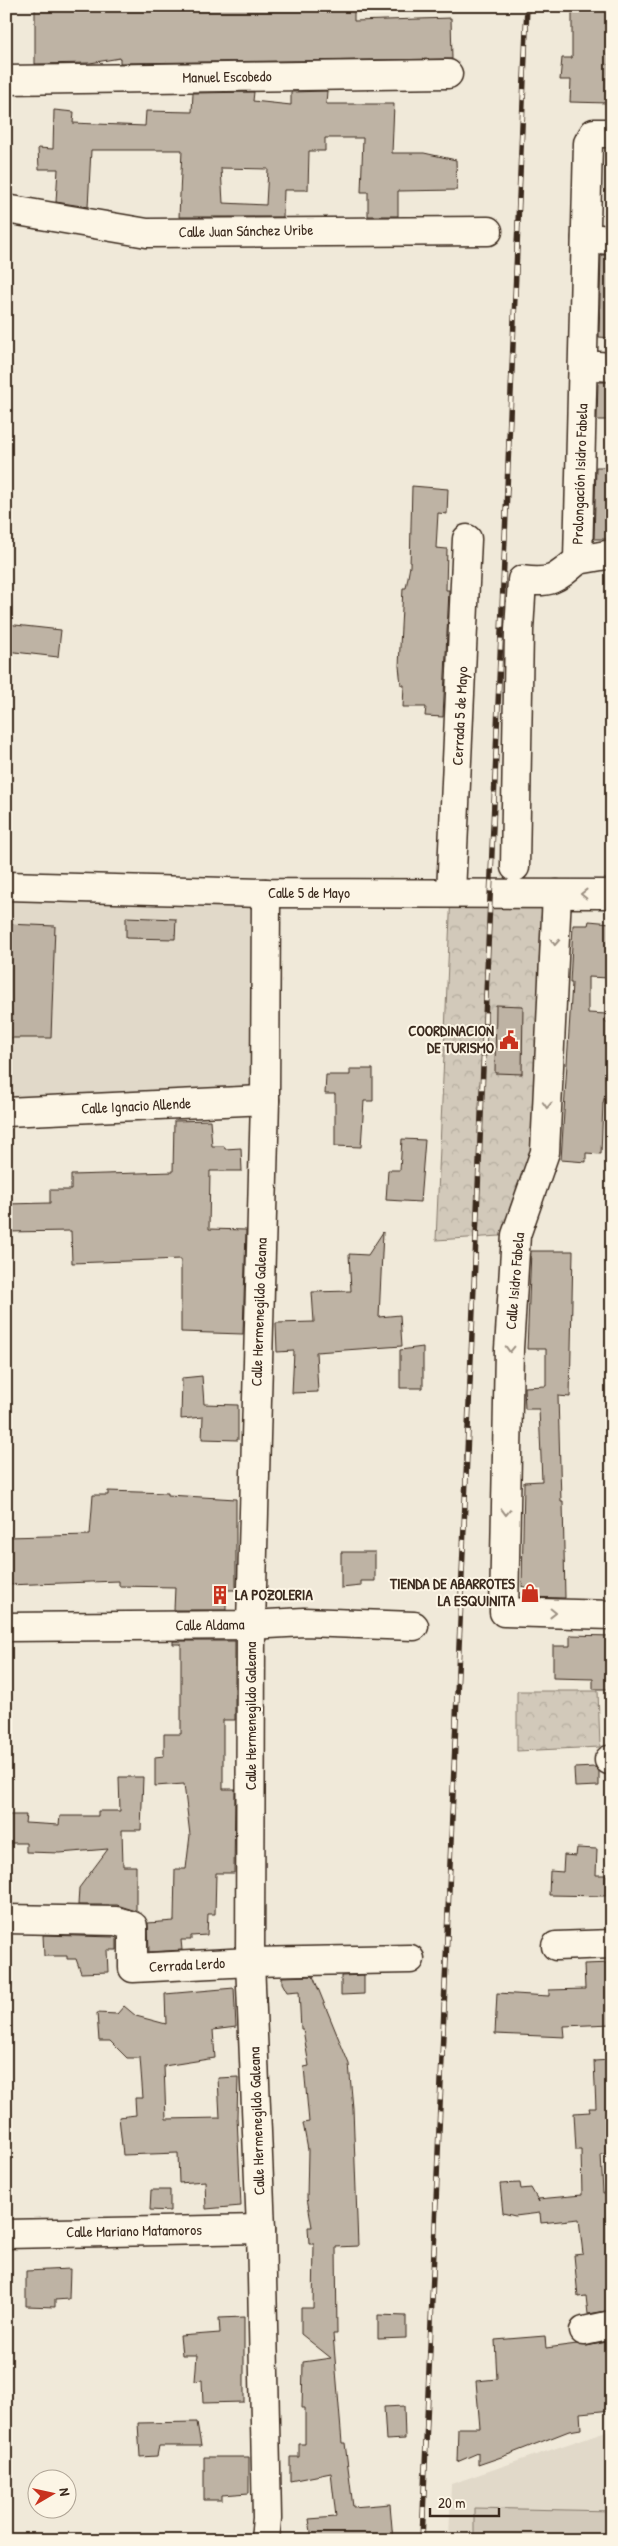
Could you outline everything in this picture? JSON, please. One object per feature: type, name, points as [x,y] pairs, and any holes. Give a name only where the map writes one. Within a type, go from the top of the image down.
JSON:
[{"type":"street","name":"Manuel Escobedo","points":[[6,80],[448,74]]},
{"type":"street","name":"Prolongación Isidro Fabela","points":[[515,867],[519,630],[522,580],[540,583],[554,580],[578,560],[583,365],[599,239],[588,143],[592,135],[605,132]]},
{"type":"street","name":"Calle Juan Sánchez Uribe","points":[[6,209],[147,233],[488,231]]},
{"type":"street","points":[[583,365],[612,367]]},
{"type":"street","name":"Cerrada 5 de Mayo","points":[[451,894],[467,539]]},
{"type":"street","points":[[578,560],[612,554]]},
{"type":"street","name":"Calle 5 de Mayo","points":[[6,886],[266,893],[612,894]]},
{"type":"street","name":"Calle Hermenegildo Galeana","points":[[265,2540],[261,2229],[250,1962],[251,1625],[265,1100],[266,893]]},
{"type":"street","name":"Calle Isidro Fabela","points":[[557,894],[545,1152],[516,1235],[509,1348],[504,1612],[612,1615]]},
{"type":"street","name":"Calle Ignacio Allende","points":[[6,1112],[265,1100]]},
{"type":"street","name":"Calle Aldama","points":[[6,1627],[251,1625],[304,1622],[414,1626]]},
{"type":"street","name":"Cerrada Lerdo","points":[[6,1919],[116,1921],[133,1926],[133,1968],[250,1962],[410,1959]]},
{"type":"street","points":[[556,1946],[612,1944]]},
{"type":"street","name":"Calle Mariano Matamoros","points":[[6,2234],[261,2229]]},
{"type":"street","points":[[584,2331],[612,2325]]},
{"type":"shaded area","points":[[6,900],[252,902],[250,1093],[6,1099]]},
{"type":"shaded area","points":[[612,2429],[612,2540],[449,2540],[451,2484]]},
{"type":"green space","points":[[451,893],[557,894],[545,1152],[516,1235],[436,1240]]},
{"type":"green space","points":[[517,1691],[598,1691],[600,1747],[517,1751]]},
{"type":"green space","points":[[474,2508],[612,2511],[612,2540],[474,2540]]},
{"type":"building","points":[[35,6],[354,6],[354,21],[451,18],[452,59],[120,63],[120,58],[90,63],[35,64]]},
{"type":"building","points":[[572,6],[609,6],[608,103],[570,102],[571,80],[560,80],[562,58],[572,58]]},
{"type":"building","points":[[327,91],[326,104],[394,104],[392,153],[424,153],[456,160],[457,190],[398,191],[398,216],[368,216],[368,192],[361,192],[363,138],[325,138],[325,151],[309,151],[308,190],[284,190],[283,217],[179,217],[182,150],[91,150],[88,207],[56,202],[58,169],[39,169],[38,148],[53,149],[54,110],[74,112],[73,123],[145,126],[146,111],[192,112],[193,93],[254,92],[253,101],[291,105],[291,92]],"holes":[[[221,168],[268,169],[266,205],[223,203]]]},
{"type":"building","points":[[601,255],[612,255],[612,338],[599,337]]},
{"type":"building","points":[[598,382],[612,382],[612,420],[597,420]]},
{"type":"building","points":[[596,467],[612,467],[612,539],[594,539]]},
{"type":"building","points":[[412,486],[448,489],[447,514],[438,513],[436,548],[447,549],[446,590],[449,590],[443,717],[425,716],[426,707],[403,707],[404,685],[401,685],[399,666],[403,588],[406,588],[410,566]]},
{"type":"building","points":[[6,624],[61,630],[58,657],[6,651]]},
{"type":"building","points":[[126,917],[176,919],[175,939],[126,938]]},
{"type":"building","points":[[589,921],[611,923],[609,978],[588,977],[588,1013],[606,1014],[605,1022],[612,1022],[612,1095],[605,1095],[603,1103],[601,1154],[586,1153],[586,1162],[561,1160],[572,983],[570,983],[573,925],[588,925]]},
{"type":"building","points":[[6,924],[55,926],[51,1038],[6,1038]]},
{"type":"building","name":"COORDINACION DE TURISMO","points":[[496,1005],[523,1006],[522,1074],[495,1073]]},
{"type":"building","points":[[350,1069],[373,1069],[373,1101],[364,1101],[361,1147],[335,1146],[335,1094],[325,1094],[326,1075],[350,1075]]},
{"type":"building","points":[[210,1120],[212,1146],[224,1146],[225,1149],[241,1148],[242,1171],[210,1171],[209,1229],[246,1230],[243,1334],[181,1332],[181,1259],[72,1263],[71,1231],[6,1232],[6,1204],[50,1203],[50,1190],[71,1190],[71,1175],[173,1172],[174,1121]]},
{"type":"building","points":[[402,1139],[425,1140],[420,1202],[386,1200],[388,1170],[400,1170]]},
{"type":"building","points":[[383,1232],[379,1317],[400,1315],[402,1346],[316,1352],[318,1392],[292,1393],[294,1351],[277,1352],[276,1323],[314,1322],[312,1292],[351,1291],[349,1254],[368,1255]]},
{"type":"building","points":[[531,1251],[573,1251],[570,1397],[558,1396],[565,1598],[525,1597],[525,1587],[522,1587],[524,1482],[542,1481],[539,1409],[525,1409],[524,1387],[546,1386],[546,1349],[527,1349]]},
{"type":"building","points":[[423,1347],[423,1388],[400,1388],[400,1350]]},
{"type":"building","points":[[202,1376],[204,1404],[238,1405],[238,1440],[202,1439],[203,1417],[181,1419],[182,1378]]},
{"type":"building","points":[[108,1491],[168,1493],[168,1495],[236,1499],[236,1590],[226,1590],[226,1610],[174,1610],[175,1587],[119,1586],[119,1581],[6,1585],[6,1537],[90,1535],[93,1495],[108,1495]]},
{"type":"building","points":[[341,1552],[375,1552],[375,1581],[361,1581],[361,1586],[341,1588]]},
{"type":"building","points":[[570,1635],[612,1636],[612,1689],[593,1689],[593,1679],[553,1678],[553,1646],[570,1646]]},
{"type":"building","points":[[173,1641],[235,1641],[235,1720],[223,1720],[223,1789],[235,1789],[234,1873],[216,1873],[215,1914],[208,1914],[207,1935],[191,1936],[191,1940],[181,1940],[182,1950],[149,1952],[148,1923],[174,1921],[175,1869],[186,1869],[190,1835],[184,1784],[155,1786],[155,1757],[164,1756],[164,1734],[181,1734],[181,1644],[173,1644]]},
{"type":"building","points":[[595,1767],[599,1771],[599,1786],[575,1787],[574,1768]]},
{"type":"building","points":[[119,1777],[143,1777],[141,1830],[122,1830],[123,1866],[136,1866],[136,1911],[117,1905],[78,1905],[79,1888],[108,1849],[60,1853],[26,1852],[26,1843],[6,1843],[6,1815],[26,1815],[25,1823],[59,1825],[60,1816],[98,1816],[98,1811],[120,1811]]},
{"type":"building","points":[[577,1848],[597,1849],[596,1875],[606,1875],[606,1896],[549,1895],[550,1871],[563,1872],[564,1855],[576,1856]]},
{"type":"building","points":[[43,1935],[114,1937],[117,1938],[117,1950],[107,1950],[108,1972],[81,1973],[76,1959],[67,1959],[67,1956],[44,1956]]},
{"type":"building","points":[[612,1963],[612,2024],[564,2026],[565,2037],[495,2034],[497,1993],[549,1996],[549,1990],[585,1989],[584,1964]]},
{"type":"building","points":[[364,1975],[364,1994],[341,1995],[341,1976]]},
{"type":"building","points":[[313,1976],[349,2064],[353,2108],[358,2246],[336,2247],[337,2334],[333,2334],[342,2443],[345,2443],[353,2507],[390,2504],[393,2540],[312,2539],[309,2519],[336,2517],[331,2473],[290,2481],[290,2457],[299,2457],[299,2444],[305,2444],[305,2408],[302,2408],[303,2362],[331,2358],[301,2334],[301,2308],[313,2308],[314,2244],[309,2244],[308,2227],[312,2227],[307,2198],[308,2150],[303,2123],[309,2122],[304,2067],[309,2066],[303,2029],[301,2029],[299,1991],[287,1992],[282,1983],[282,1977]]},
{"type":"building","points":[[234,1988],[236,2027],[213,2030],[215,2058],[164,2066],[166,2119],[220,2118],[218,2078],[238,2077],[237,2117],[241,2206],[206,2209],[205,2181],[179,2183],[178,2153],[123,2155],[119,2117],[136,2115],[135,2098],[143,2098],[140,2058],[127,2058],[110,2041],[99,2041],[97,2013],[117,2014],[124,2006],[136,2016],[166,2024],[165,1994]]},
{"type":"building","points":[[612,2060],[612,2136],[605,2136],[606,2154],[601,2154],[603,2193],[612,2192],[612,2310],[588,2314],[586,2296],[578,2297],[574,2255],[583,2254],[579,2219],[541,2223],[540,2213],[515,2216],[503,2213],[500,2184],[520,2183],[521,2189],[531,2188],[539,2202],[538,2199],[582,2195],[581,2150],[576,2150],[574,2113],[590,2112],[589,2108],[596,2108],[594,2061]]},
{"type":"building","points":[[151,2190],[170,2190],[170,2211],[150,2210]]},
{"type":"building","points":[[70,2269],[69,2299],[55,2300],[55,2307],[26,2306],[26,2271]]},
{"type":"building","points":[[378,2315],[406,2316],[406,2338],[378,2339]]},
{"type":"building","points":[[244,2317],[244,2402],[203,2403],[202,2380],[195,2381],[197,2355],[182,2355],[180,2336],[220,2333],[219,2318]]},
{"type":"building","points":[[545,2336],[546,2348],[577,2344],[587,2346],[612,2341],[612,2410],[580,2413],[581,2429],[569,2431],[478,2465],[478,2453],[457,2462],[458,2428],[480,2428],[476,2381],[497,2379],[495,2340]]},
{"type":"building","points":[[404,2406],[405,2439],[386,2440],[384,2407]]},
{"type":"building","points":[[197,2422],[201,2446],[159,2446],[157,2456],[140,2457],[138,2423]]},
{"type":"building","points":[[204,2457],[249,2457],[249,2493],[222,2495],[222,2500],[204,2500]]},
{"type":"railway","points":[[422,2540],[527,6]]},
{"type":"place","name":"COORDINACION DE TURISMO","points":[[509,1040]]},
{"type":"place","name":"TIENDA DE ABARROTES LA ESQUINITA","points":[[530,1593]]},
{"type":"place","name":"LA POZOLERIA","points":[[220,1595]]}]
